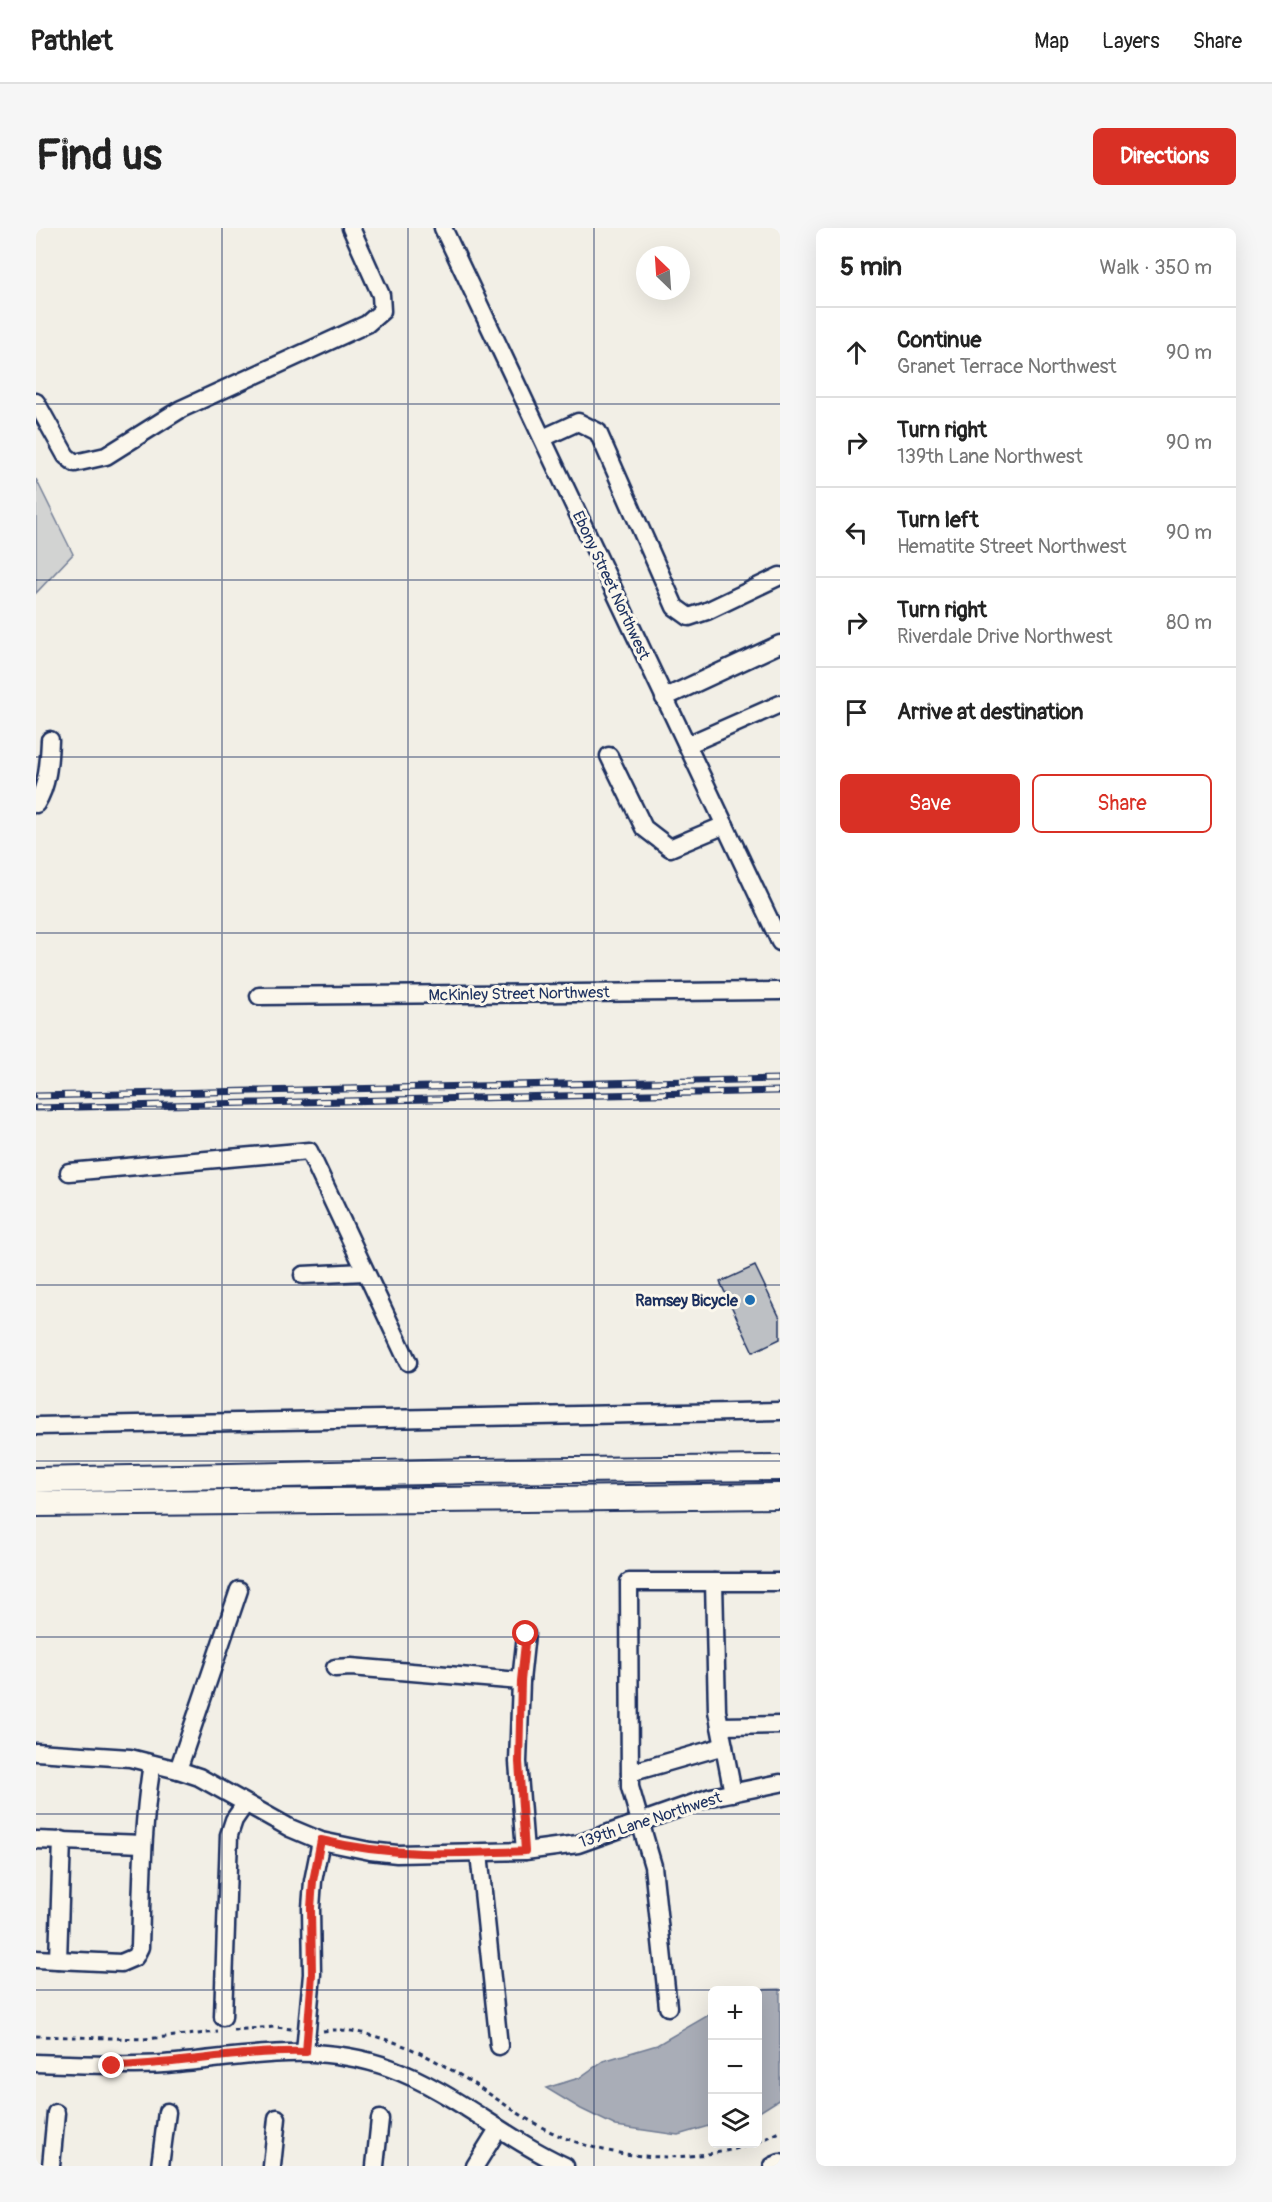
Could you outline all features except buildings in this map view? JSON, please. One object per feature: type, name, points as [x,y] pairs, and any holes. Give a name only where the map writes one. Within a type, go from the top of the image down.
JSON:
[{"type":"highway","points":[[36,1480],[463,1471],[780,1468]]},
{"type":"highway","points":[[36,1504],[403,1502],[780,1496]]},
{"type":"street","points":[[36,402],[66,456],[75,463],[106,456],[181,409],[367,324],[382,311],[381,295],[351,228]]},
{"type":"street","name":"Ebony Street Northwest","points":[[442,228],[780,942]]},
{"type":"street","points":[[543,438],[578,422],[598,432],[675,606],[689,617],[707,611],[780,576]]},
{"type":"street","points":[[664,698],[780,644]]},
{"type":"street","points":[[687,745],[777,710]]},
{"type":"street","points":[[36,804],[41,796],[49,766],[50,740]]},
{"type":"street","points":[[609,756],[644,828],[670,848],[725,825]]},
{"type":"street","name":"McKinley Street Northwest","points":[[258,996],[780,991]]},
{"type":"street","points":[[69,1172],[309,1151],[408,1362]]},
{"type":"street","points":[[303,1275],[364,1272]]},
{"type":"street","points":[[36,1426],[780,1411]]},
{"type":"street","points":[[668,2007],[653,1866],[630,1787],[629,1582],[780,1582]]},
{"type":"street","points":[[714,1582],[717,1711],[733,1793]]},
{"type":"street","points":[[178,1770],[239,1590]]},
{"type":"street","points":[[525,1851],[519,1762],[521,1681],[526,1634]]},
{"type":"street","points":[[335,1668],[351,1667],[521,1681]]},
{"type":"street","points":[[720,1726],[780,1725]]},
{"type":"street","points":[[630,1773],[724,1746]]},
{"type":"street","name":"139th Lane Northwest","points":[[36,1752],[129,1758],[178,1770],[199,1777],[290,1828],[321,1840],[370,1851],[397,1854],[525,1851],[578,1844],[711,1797],[780,1783]]},
{"type":"street","points":[[36,1959],[122,1963],[135,1957],[140,1947],[143,1844],[152,1764]]},
{"type":"street","points":[[223,2017],[229,1835],[234,1820],[245,1804]]},
{"type":"street","points":[[36,1840],[143,1844]]},
{"type":"street","points":[[58,1960],[62,1840]]},
{"type":"street","points":[[306,2052],[312,1974],[311,1908],[313,1881],[321,1840]]},
{"type":"street","points":[[479,1853],[499,2046]]},
{"type":"street","points":[[36,2063],[141,2065],[267,2053],[306,2052],[349,2056],[407,2075],[429,2085],[541,2155],[565,2166]]},
{"type":"street","points":[[160,2166],[167,2112]]},
{"type":"street","points":[[51,2166],[56,2113]]},
{"type":"street","points":[[272,2166],[277,2118]]},
{"type":"street","points":[[375,2166],[380,2119]]},
{"type":"street","points":[[475,2166],[498,2129]]},
{"type":"street","points":[[773,2166],[780,2163]]},
{"type":"path","points":[[36,2036],[144,2039],[267,2027],[284,2027],[295,2030]]},
{"type":"path","points":[[319,2032],[342,2029],[373,2035],[423,2053],[451,2068],[537,2124],[570,2140],[610,2153],[635,2158],[675,2159],[715,2154],[737,2148]]},
{"type":"path","points":[[762,2140],[780,2132]]},
{"type":"shaded area","points":[[36,479],[73,554],[36,593]]},
{"type":"shaded area","points":[[780,1989],[780,2099],[762,2110],[762,2040],[762,1990]]},
{"type":"shaded area","points":[[708,2015],[708,2126],[678,2135],[616,2126],[546,2088],[579,2078],[603,2061],[657,2045]]},
{"type":"railway","points":[[36,1096],[780,1079]]},
{"type":"railway","points":[[36,1108],[780,1091]]},
{"type":"place","name":"Ramsey Bicycle","points":[[750,1300]]},
{"type":"route","points":[[112,2066],[165,2064],[267,2053],[306,2052],[312,1974],[311,1908],[313,1881],[321,1840],[347,1847],[397,1854],[525,1851],[519,1762],[521,1681],[526,1634]]}]
